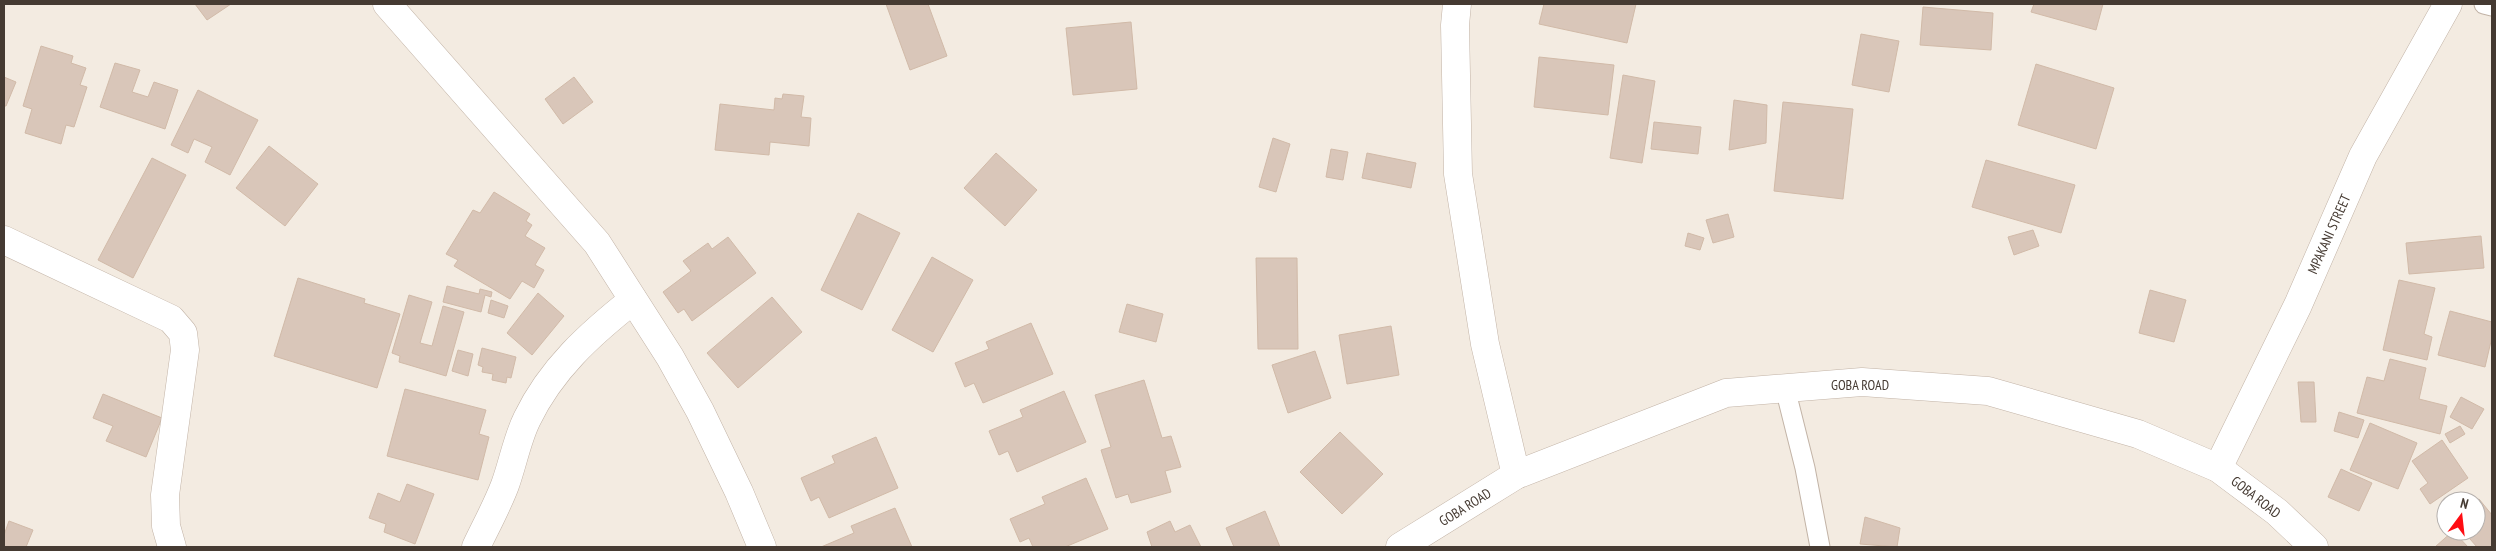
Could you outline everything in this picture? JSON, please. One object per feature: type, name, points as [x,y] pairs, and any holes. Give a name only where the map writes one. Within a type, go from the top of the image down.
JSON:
[{"type":"street","points":[[387,4],[597,243],[670,357],[700,411],[739,492],[762,547]]},
{"type":"street","points":[[1457,4],[1455,26],[1458,174],[1485,344],[1516,475]]},
{"type":"street","name":"MPAKANI STREET","points":[[2218,468],[2298,305],[2363,156],[2448,4]]},
{"type":"street","points":[[4,240],[171,318],[183,333],[184,359],[165,495],[166,526],[172,547]]},
{"type":"street","points":[[476,547],[505,485],[526,420],[546,386],[586,338],[633,300]]},
{"type":"street","name":"GOBA ROAD","points":[[1400,547],[1516,475],[1726,392],[1862,382],[1988,390],[2138,434],[2218,468],[2277,512],[2314,547]]},
{"type":"lane","points":[[2484,4],[2492,6]]},
{"type":"lane","points":[[1785,388],[1805,468],[1820,547]]},
{"type":"building","points":[[195,4],[231,4],[207,20]]},
{"type":"building","points":[[886,4],[928,4],[947,56],[910,70]]},
{"type":"building","points":[[1544,4],[1636,4],[1627,43],[1539,24]]},
{"type":"building","points":[[2034,4],[2103,4],[2096,30],[2031,12]]},
{"type":"building","points":[[1923,7],[1993,13],[1991,50],[1920,45]]},
{"type":"building","points":[[1131,22],[1137,89],[1073,95],[1066,28]]},
{"type":"building","points":[[1861,34],[1899,41],[1889,92],[1852,85]]},
{"type":"building","points":[[41,46],[73,56],[71,63],[86,68],[80,85],[87,87],[74,127],[66,125],[61,144],[25,133],[32,109],[23,106]]},
{"type":"building","points":[[1539,57],[1614,65],[1608,115],[1534,107]]},
{"type":"building","points":[[115,63],[140,70],[132,92],[148,97],[154,82],[178,90],[165,129],[100,107]]},
{"type":"building","points":[[2036,64],[2114,88],[2096,149],[2018,125]]},
{"type":"building","points":[[1623,75],[1655,81],[1642,163],[1610,158]]},
{"type":"building","points":[[4,77],[16,82],[6,106],[4,106]]},
{"type":"building","points":[[574,77],[593,102],[563,124],[545,99]]},
{"type":"building","points":[[198,90],[258,120],[230,175],[205,162],[212,147],[194,139],[188,153],[171,145]]},
{"type":"building","points":[[783,94],[804,96],[801,117],[811,118],[809,146],[770,142],[769,155],[715,150],[720,104],[774,110],[775,98],[782,99]]},
{"type":"building","points":[[1734,100],[1767,105],[1766,143],[1729,150]]},
{"type":"building","points":[[1783,102],[1853,109],[1843,199],[1774,191]]},
{"type":"building","points":[[1654,122],[1701,127],[1698,154],[1651,149]]},
{"type":"building","points":[[1273,138],[1290,144],[1276,192],[1259,187]]},
{"type":"building","points":[[269,146],[318,184],[285,226],[236,188]]},
{"type":"building","points":[[1331,149],[1348,152],[1343,180],[1326,177]]},
{"type":"building","points":[[996,153],[1037,190],[1005,226],[964,188]]},
{"type":"building","points":[[1367,153],[1416,163],[1411,188],[1362,178]]},
{"type":"building","points":[[152,158],[186,175],[133,278],[98,260]]},
{"type":"building","points":[[1986,160],[2075,185],[2061,233],[1972,207]]},
{"type":"building","points":[[494,192],[530,214],[526,221],[532,225],[525,236],[545,248],[535,265],[544,270],[534,288],[522,281],[510,299],[454,266],[458,260],[446,254],[473,210],[480,213]]},
{"type":"building","points":[[858,213],[900,233],[862,310],[821,290]]},
{"type":"building","points":[[1728,214],[1734,237],[1713,243],[1706,220]]},
{"type":"building","points":[[2033,230],[2039,246],[2014,255],[2008,237]]},
{"type":"building","points":[[1688,233],[1704,238],[1700,250],[1685,246]]},
{"type":"building","points":[[2481,236],[2484,268],[2409,274],[2406,243]]},
{"type":"building","points":[[728,237],[756,273],[692,321],[684,309],[678,313],[663,292],[691,271],[683,261],[708,243],[712,249]]},
{"type":"building","points":[[932,257],[973,280],[933,352],[892,330]]},
{"type":"building","points":[[1256,258],[1297,258],[1298,349],[1258,349]]},
{"type":"building","points":[[298,278],[365,299],[364,303],[400,314],[377,388],[274,356]]},
{"type":"building","points":[[2399,280],[2435,288],[2424,334],[2432,337],[2427,360],[2383,350]]},
{"type":"building","points":[[447,286],[479,294],[480,289],[492,292],[491,297],[485,295],[481,312],[443,302]]},
{"type":"building","points":[[2150,290],[2186,300],[2174,342],[2139,333]]},
{"type":"building","points":[[538,293],[564,316],[532,355],[507,333]]},
{"type":"building","points":[[409,295],[432,302],[420,343],[432,346],[443,306],[464,312],[446,376],[399,362],[400,356],[392,353]]},
{"type":"building","points":[[772,297],[802,332],[738,388],[707,353]]},
{"type":"building","points":[[491,300],[508,306],[504,318],[488,313]]},
{"type":"building","points":[[1127,304],[1163,314],[1156,342],[1119,332]]},
{"type":"building","points":[[2450,311],[2492,322],[2492,337],[2485,367],[2438,355]]},
{"type":"building","points":[[1031,323],[1053,374],[983,403],[974,383],[965,387],[955,363],[989,349],[986,342]]},
{"type":"building","points":[[1391,326],[1399,375],[1347,384],[1339,335]]},
{"type":"building","points":[[482,348],[516,357],[511,378],[507,377],[506,383],[492,380],[493,374],[482,372],[483,367],[478,365]]},
{"type":"building","points":[[458,350],[473,354],[468,376],[452,371]]},
{"type":"building","points":[[1315,351],[1331,398],[1288,413],[1272,365]]},
{"type":"building","points":[[2390,359],[2426,368],[2419,399],[2447,406],[2440,434],[2357,413],[2367,377],[2384,381]]},
{"type":"building","points":[[1144,380],[1162,438],[1171,436],[1181,467],[1165,471],[1171,492],[1131,503],[1128,494],[1116,498],[1101,450],[1111,447],[1095,395]]},
{"type":"building","points":[[2298,382],[2314,382],[2316,422],[2301,422]]},
{"type":"building","points":[[405,389],[486,410],[479,434],[489,437],[478,480],[387,456]]},
{"type":"building","points":[[1064,391],[1086,442],[1017,472],[1008,451],[999,455],[989,431],[1023,417],[1020,410]]},
{"type":"building","points":[[103,394],[162,418],[146,457],[106,441],[113,426],[93,418]]},
{"type":"building","points":[[2461,397],[2484,409],[2472,429],[2450,417]]},
{"type":"building","points":[[2339,412],[2364,420],[2358,438],[2334,431]]},
{"type":"building","points":[[2370,423],[2417,443],[2398,489],[2350,470]]},
{"type":"building","points":[[2460,426],[2465,434],[2450,443],[2445,434]]},
{"type":"building","points":[[1340,432],[1383,474],[1342,514],[1300,472]]},
{"type":"building","points":[[876,437],[898,488],[829,518],[819,497],[811,501],[801,478],[835,463],[832,456]]},
{"type":"building","points":[[2442,440],[2468,478],[2449,491],[2436,491],[2436,500],[2430,504],[2420,489],[2428,483],[2412,461]]},
{"type":"building","points":[[2341,469],[2372,483],[2359,511],[2328,497]]},
{"type":"building","points":[[1086,478],[1108,529],[1065,547],[1033,547],[1029,538],[1020,542],[1010,519],[1045,504],[1042,497]]},
{"type":"building","points":[[407,484],[434,494],[415,544],[384,532],[386,524],[369,518],[378,493],[400,502]]},
{"type":"building","points":[[895,508],[912,547],[821,547],[854,533],[851,526]]},
{"type":"building","points":[[2486,508],[2492,515],[2492,547],[2477,547],[2472,541],[2486,541]]},
{"type":"building","points":[[1265,511],[1280,547],[1234,547],[1226,528]]},
{"type":"building","points":[[1865,517],[1900,528],[1897,547],[1860,544]]},
{"type":"building","points":[[9,521],[33,530],[26,547],[4,547],[4,535]]},
{"type":"building","points":[[1170,521],[1175,532],[1190,525],[1201,547],[1152,547],[1147,532]]},
{"type":"building","points":[[2442,541],[2462,541],[2468,547],[2435,547]]}]
